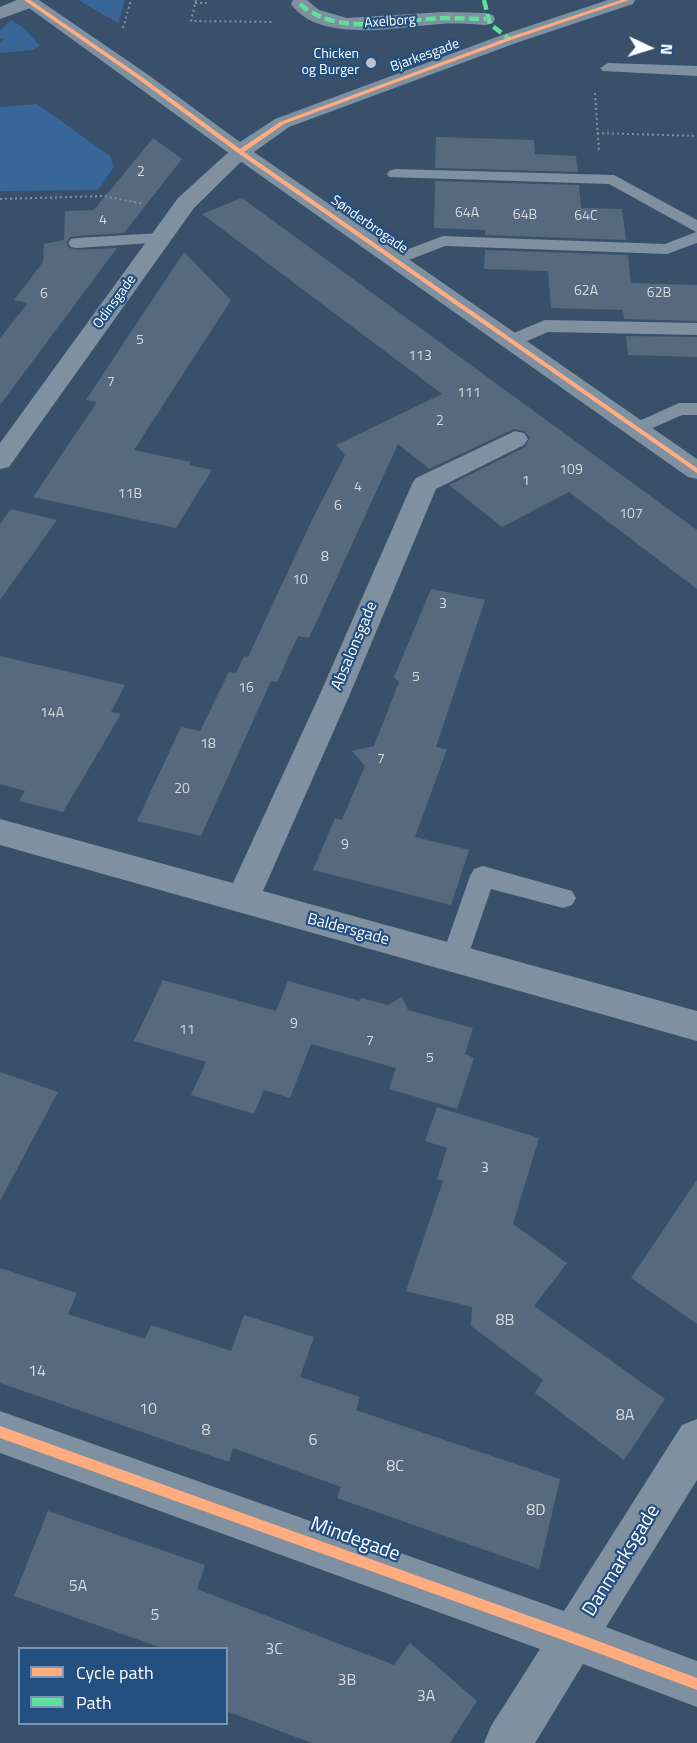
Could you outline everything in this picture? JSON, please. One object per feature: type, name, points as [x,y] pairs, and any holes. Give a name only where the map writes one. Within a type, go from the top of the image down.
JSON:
[{"type":"street","name":"Bjarkesgade","points":[[240,153],[282,123],[509,39],[626,0]]},
{"type":"street","points":[[0,13],[28,1]]},
{"type":"street","name":"Sønderbrogade","points":[[28,1],[140,78],[240,153],[697,471]]},
{"type":"street","name":"Axelborg","points":[[306,9],[322,18],[355,24],[444,18],[485,10],[493,28],[509,39]]},
{"type":"street","name":"Odinsgade","points":[[0,461],[180,211],[208,180],[240,153]]},
{"type":"street","name":"Absalonsgade","points":[[242,900],[335,694],[425,484],[515,439]]},
{"type":"street","name":"Baldersgade","points":[[0,832],[697,1026]]},
{"type":"street","name":"Mindegade","points":[[1,1434],[697,1684]]},
{"type":"street","name":"Danmarksgade","points":[[508,1743],[697,1440]]},
{"type":"lane","points":[[608,68],[697,71]]},
{"type":"lane","points":[[395,174],[601,177],[614,180],[697,227]]},
{"type":"lane","name":"Sønderbrogade","points":[[396,260],[443,241],[668,249],[697,237]]},
{"type":"lane","points":[[76,243],[160,238]]},
{"type":"lane","points":[[511,340],[545,326],[697,329]]},
{"type":"lane","points":[[637,429],[679,409],[697,409]]},
{"type":"lane","points":[[454,959],[483,876],[563,898]]},
{"type":"path","points":[[209,3],[196,1],[191,21],[296,23],[306,9]]},
{"type":"path","points":[[597,133],[697,136]]},
{"type":"path","points":[[0,199],[104,196],[180,211]]},
{"type":"shaded area","points":[[78,0],[125,0],[118,23]]},
{"type":"shaded area","points":[[11,20],[24,28],[40,46],[33,50],[0,53],[0,44],[4,39],[0,38],[0,31]]},
{"type":"shaded area","points":[[37,104],[110,156],[114,167],[98,190],[0,191],[0,107]]},
{"type":"building","points":[[436,137],[534,140],[535,154],[576,156],[578,172],[435,168]]},
{"type":"building","points":[[153,138],[182,159],[124,233],[77,236],[71,237],[66,242],[69,248],[77,250],[117,248],[0,405],[0,338],[28,303],[14,300],[43,262],[44,244],[64,240],[65,211],[94,210]]},
{"type":"building","points":[[435,181],[579,185],[581,208],[622,209],[626,240],[485,235],[485,230],[434,228]]},
{"type":"building","points":[[242,198],[697,530],[697,589],[569,492],[502,527],[449,485],[525,447],[530,438],[524,431],[514,429],[429,469],[398,444],[309,638],[298,636],[277,682],[271,681],[201,836],[137,821],[181,727],[200,731],[229,672],[236,673],[244,656],[248,657],[345,455],[336,445],[442,394],[202,214]]},
{"type":"building","points":[[485,250],[628,255],[631,283],[697,285],[697,321],[624,319],[623,310],[551,308],[548,271],[484,269]]},
{"type":"building","points":[[184,252],[231,300],[134,450],[191,462],[189,465],[212,470],[176,528],[33,497],[97,402],[86,400]]},
{"type":"building","points":[[626,336],[697,337],[697,357],[628,355]]},
{"type":"building","points":[[11,509],[57,520],[0,600],[0,524]]},
{"type":"building","points":[[431,589],[485,600],[436,747],[447,749],[415,837],[469,850],[451,905],[313,870],[335,818],[342,820],[365,766],[352,751],[374,746],[399,682],[394,677]]},
{"type":"building","points":[[0,656],[125,685],[111,712],[121,714],[63,812],[19,801],[25,791],[0,784]]},
{"type":"building","points":[[163,980],[276,1011],[288,981],[360,1001],[361,998],[388,1005],[402,997],[408,1010],[473,1028],[465,1054],[474,1058],[457,1109],[389,1089],[396,1068],[311,1044],[290,1098],[264,1090],[254,1114],[191,1095],[206,1062],[134,1041]]},
{"type":"building","points":[[0,1072],[58,1092],[0,1201]]},
{"type":"building","points":[[437,1107],[539,1138],[513,1224],[567,1263],[534,1306],[665,1399],[624,1460],[535,1393],[543,1380],[471,1326],[472,1307],[406,1291],[443,1181],[437,1179],[447,1148],[425,1141]]},
{"type":"building","points":[[697,1180],[697,1324],[631,1278]]},
{"type":"building","points":[[0,1268],[77,1293],[68,1314],[145,1339],[151,1325],[231,1351],[244,1315],[314,1337],[300,1377],[360,1397],[356,1410],[560,1479],[539,1569],[337,1498],[341,1487],[233,1448],[229,1462],[0,1383]]},
{"type":"building","points":[[48,1511],[205,1565],[197,1589],[394,1665],[410,1643],[477,1701],[450,1743],[312,1743],[228,1712],[228,1647],[159,1647],[14,1596]]},
{"type":"marked path","points":[[484,0],[490,24],[509,39]]},
{"type":"marked path","points":[[300,4],[312,14],[329,21],[347,24],[444,18],[486,19]]},
{"type":"cycle path","points":[[27,0],[140,78],[240,152],[697,471]]},
{"type":"cycle path","points":[[240,152],[282,123],[509,39],[626,0]]},
{"type":"cycle path","points":[[0,1432],[697,1684]]},
{"type":"place","name":"Chicken og Burger","points":[[371,63]]}]
